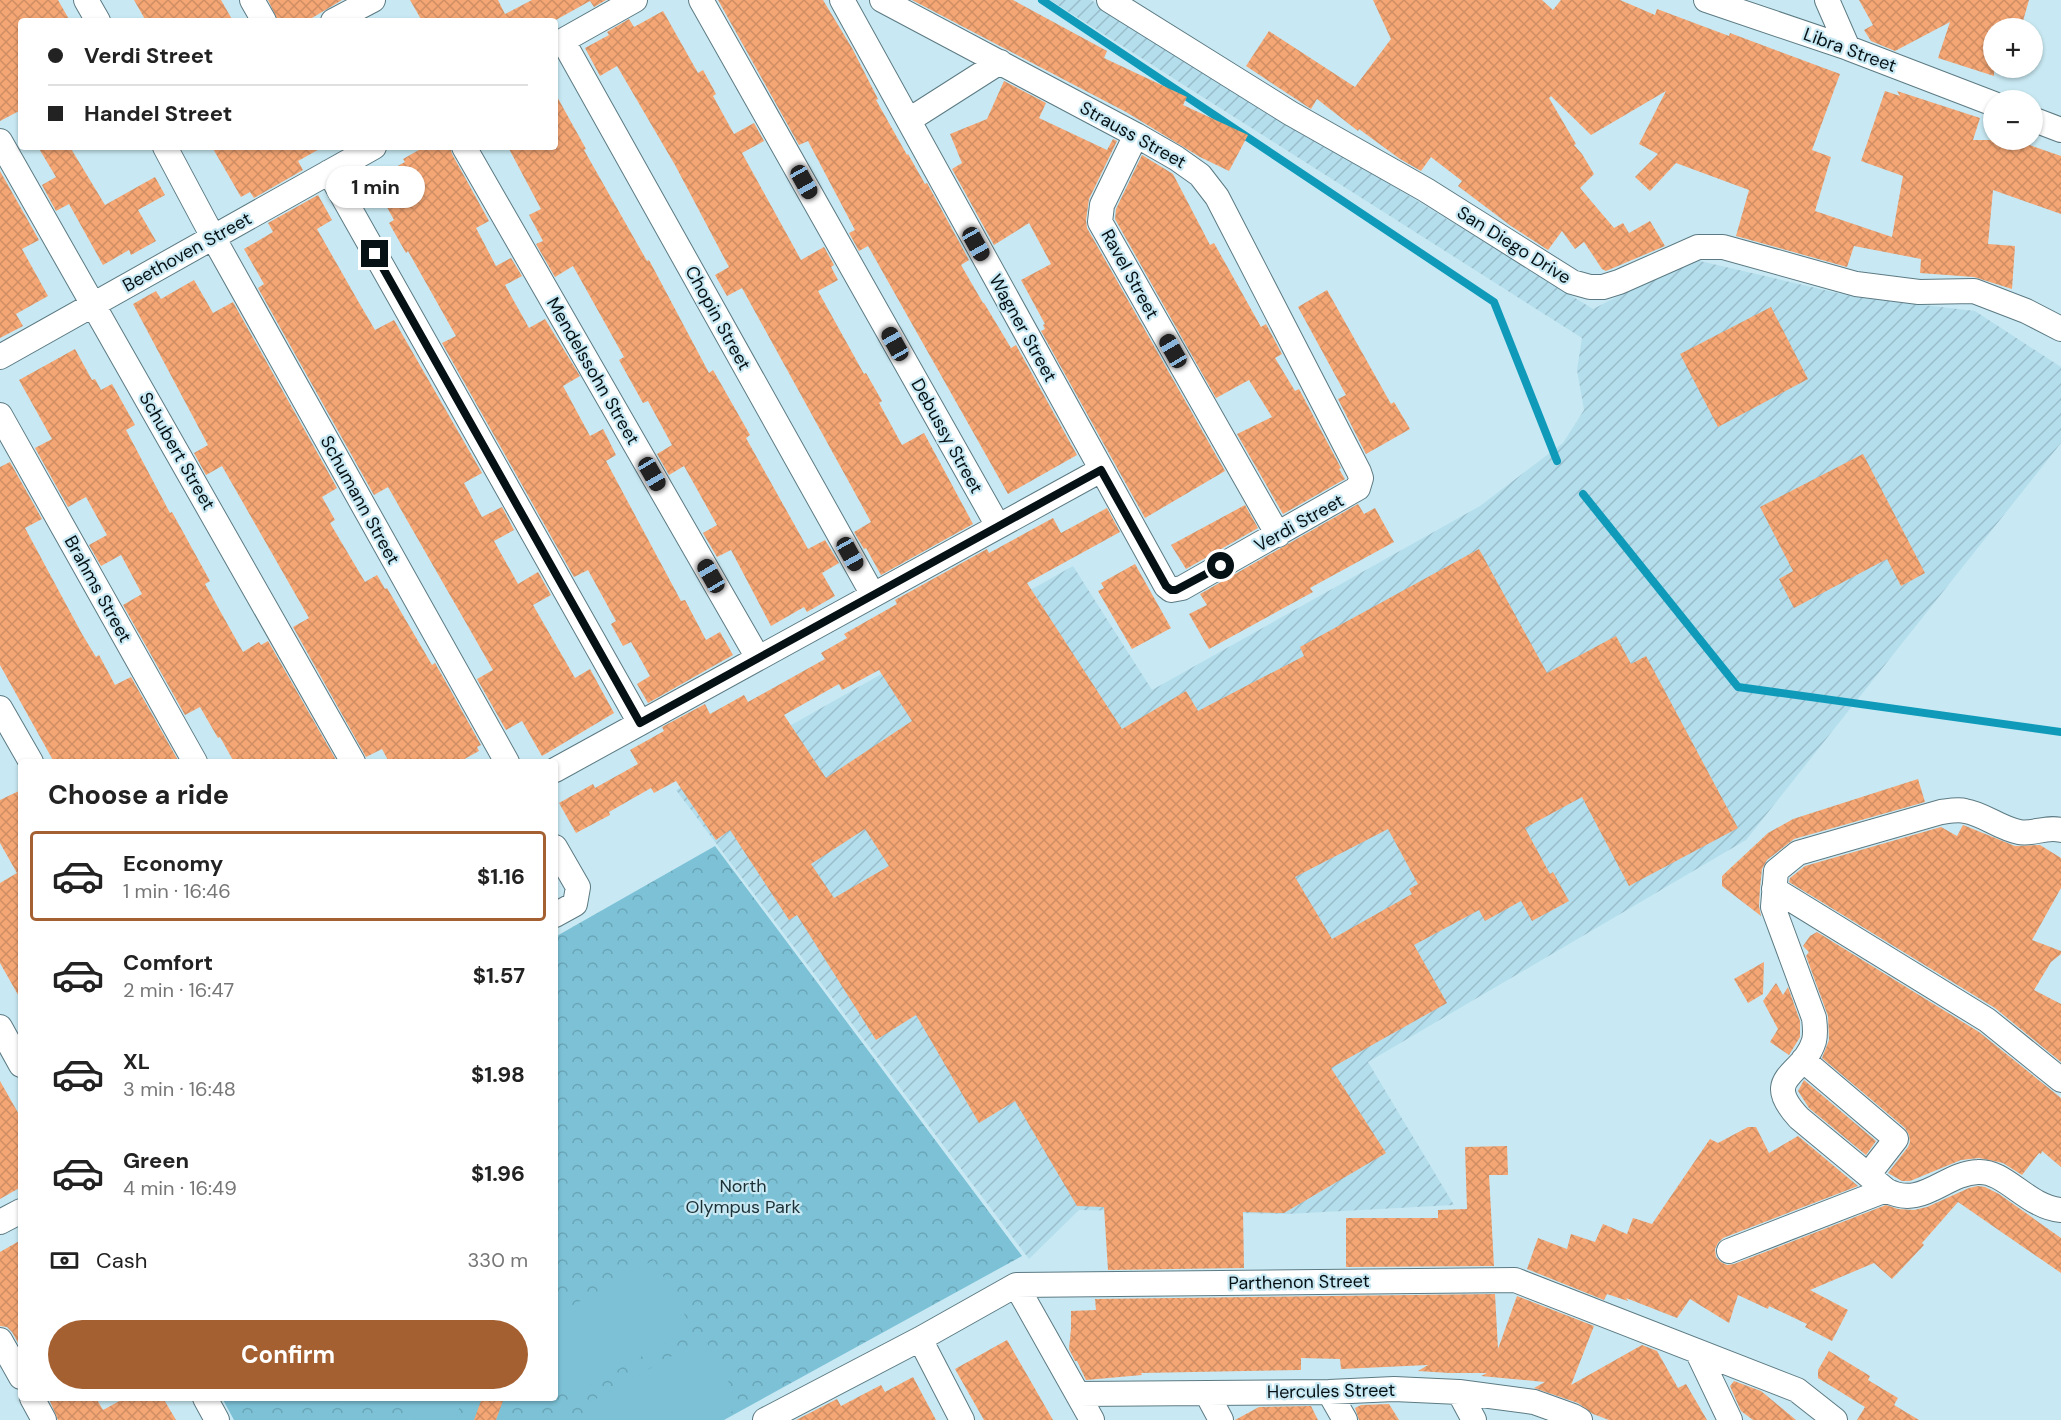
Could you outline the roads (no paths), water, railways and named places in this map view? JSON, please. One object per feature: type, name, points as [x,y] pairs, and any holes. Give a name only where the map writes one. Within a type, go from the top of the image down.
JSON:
[{"type":"street","points":[[86,0],[96,18]]},
{"type":"street","points":[[252,0],[262,18]]},
{"type":"street","points":[[339,18],[373,0]]},
{"type":"street","points":[[559,43],[635,0]]},
{"type":"street","name":"Debussy Street","points":[[701,0],[998,526]]},
{"type":"street","name":"Wagner Street","points":[[842,0],[1101,470],[1162,579],[1171,590]]},
{"type":"street","name":"Strauss Street","points":[[882,0],[1189,165],[1216,197],[1359,472],[1361,484]]},
{"type":"street","name":"San Diego Drive","points":[[1109,0],[1290,113],[1426,190],[1572,282],[1590,288],[1603,287],[1698,247],[1723,247],[1857,284],[1919,292],[1974,291],[2026,311],[2061,329]]},
{"type":"street","name":"Libra Street","points":[[1706,0],[1848,48],[1983,100]]},
{"type":"street","points":[[1827,0],[1848,48]]},
{"type":"street","name":"Chopin Street","points":[[559,43],[873,595]]},
{"type":"street","points":[[909,120],[1000,62]]},
{"type":"street","points":[[2043,123],[2061,130]]},
{"type":"street","name":"Ravel Street","points":[[1136,135],[1102,205],[1100,222],[1278,535]]},
{"type":"street","name":"Schubert Street","points":[[0,141],[351,759]]},
{"type":"street","name":"Schumann Street","points":[[167,150],[505,759]]},
{"type":"street","name":"Beethoven Street","points":[[0,357],[213,237],[335,161],[366,150]]},
{"type":"street","name":"Mendelssohn Street","points":[[466,150],[758,658]]},
{"type":"street","points":[[335,161],[640,723]]},
{"type":"street","name":"Brahms Street","points":[[0,415],[193,759]]},
{"type":"street","points":[[558,768],[1101,470]]},
{"type":"street","name":"Verdi Street","points":[[1171,590],[1182,588],[1278,535],[1353,493],[1361,484]]},
{"type":"street","points":[[0,708],[29,759]]},
{"type":"street","points":[[2061,830],[2043,829],[2026,833],[2019,832],[2004,828],[1964,810],[1941,812],[1798,854],[1776,871],[1773,907],[1814,1018],[1816,1032],[1813,1044],[1783,1084],[1782,1093],[1786,1104],[1798,1118],[1896,1196],[1920,1195],[1963,1176],[1977,1172],[1989,1173],[2043,1207],[2061,1210]]},
{"type":"street","points":[[558,852],[578,887],[575,904],[558,913]]},
{"type":"street","points":[[1774,889],[1987,1020],[2061,1080]]},
{"type":"street","points":[[0,1027],[18,1060]]},
{"type":"street","points":[[1729,1251],[1877,1183],[1896,1139],[1803,1059]]},
{"type":"street","points":[[0,1222],[18,1213]]},
{"type":"street","name":"Parthenon Street","points":[[765,1420],[920,1339],[1016,1285],[1515,1280],[1797,1390],[1835,1420]]},
{"type":"street","points":[[1016,1285],[1092,1420]]},
{"type":"street","points":[[920,1339],[962,1420]]},
{"type":"street","points":[[0,1340],[12,1374]]},
{"type":"street","points":[[1697,1351],[1730,1420]]},
{"type":"street","name":"Hercules Street","points":[[1078,1394],[1207,1394],[1394,1389],[1459,1392],[1534,1402],[1580,1420]]},
{"type":"street","points":[[1329,1392],[1345,1420]]},
{"type":"street","points":[[1459,1392],[1474,1420]]},
{"type":"street","points":[[1207,1394],[1221,1420]]},
{"type":"street","points":[[34,1401],[44,1420]]},
{"type":"street","points":[[207,1401],[217,1420]]},
{"type":"waterway","points":[[1042,0],[1494,302],[1557,461]]},
{"type":"waterway","points":[[1583,494],[1738,687],[2061,732]]},
{"type":"park label","name":"North Olympus Park","points":[[743,1196]]}]
